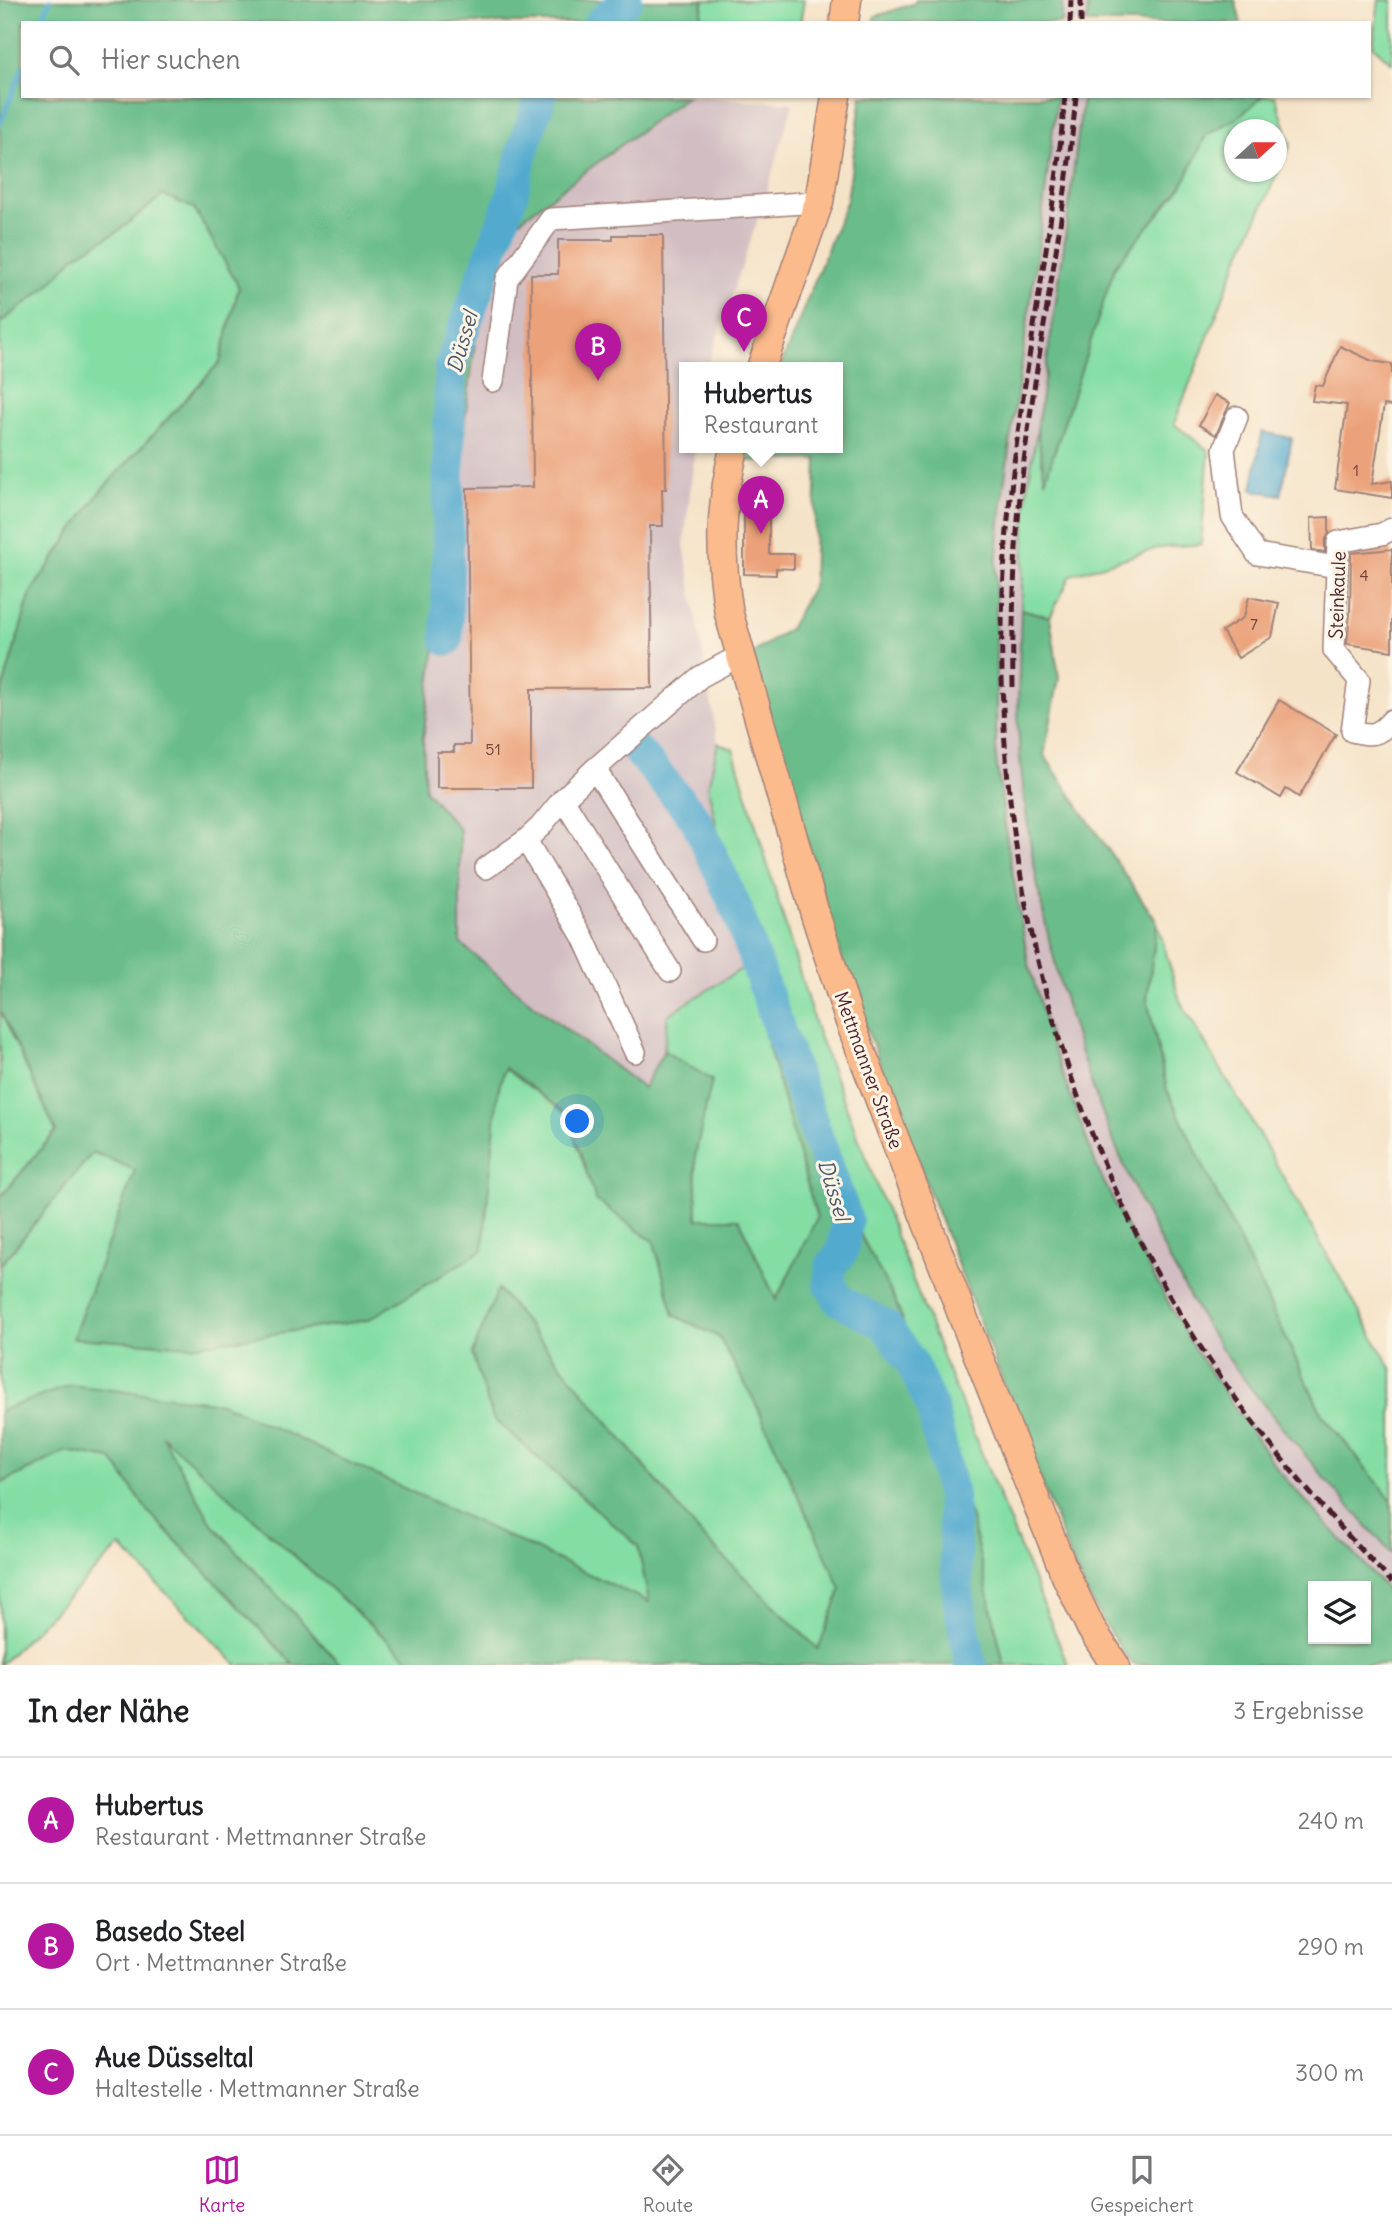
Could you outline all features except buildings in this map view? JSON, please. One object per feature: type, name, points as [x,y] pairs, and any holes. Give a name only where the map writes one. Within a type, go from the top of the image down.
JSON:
[{"type":"main road","points":[[844,21],[847,0]]},
{"type":"main road","points":[[763,362],[819,202],[836,98]]},
{"type":"main road","name":"Mettmanner Straße","points":[[733,453],[725,485],[720,527],[722,571],[729,614],[815,914],[850,1022],[1066,1576],[1091,1629],[1115,1665]]},
{"type":"lane","points":[[493,381],[507,279],[551,219],[819,202]]},
{"type":"lane","points":[[1237,417],[1224,449],[1232,516],[1257,554],[1337,567]]},
{"type":"lane","name":"Steinkaule","points":[[1389,533],[1338,542],[1334,650],[1359,680],[1352,731],[1371,735],[1384,729],[1392,720]]},
{"type":"lane","points":[[486,868],[526,840],[563,799],[699,677],[739,656]]},
{"type":"lane","points":[[595,769],[703,940]]},
{"type":"lane","points":[[563,799],[670,971]]},
{"type":"lane","points":[[526,840],[583,937],[635,1052]]},
{"type":"shaded area","points":[[1062,0],[1088,0],[1087,21],[1062,21]]},
{"type":"shaded area","points":[[684,98],[793,103],[763,204],[709,362],[679,362],[679,453],[694,453],[684,545],[718,743],[708,787],[746,967],[668,1015],[664,1051],[644,1088],[524,997],[460,943],[460,830],[425,790],[423,738],[488,244]]},
{"type":"shaded area","points":[[1057,98],[1083,98],[1063,254],[1027,493],[1020,651],[1020,755],[1051,954],[1075,1036],[1120,1160],[1176,1273],[1214,1336],[1300,1452],[1392,1554],[1392,1595],[1281,1474],[1193,1347],[1098,1170],[1051,1043],[1028,961],[996,759],[996,563],[1003,491]]},
{"type":"green space","points":[[0,0],[703,0],[700,21],[21,21],[21,98],[684,98],[488,244],[423,738],[425,790],[460,830],[460,943],[524,997],[643,1088],[664,1051],[712,1080],[695,1156],[697,1219],[739,1219],[776,1300],[817,1218],[758,1010],[786,1014],[862,1238],[895,1300],[971,1518],[1004,1665],[415,1665],[161,1435],[213,1525],[341,1665],[294,1665],[147,1510],[112,1459],[66,1451],[0,1484],[0,1411],[71,1385],[221,1403],[649,1602],[638,1546],[493,1418],[472,1354],[498,1289],[701,1535],[818,1649],[841,1589],[754,1400],[719,1337],[674,1315],[654,1242],[596,1200],[567,1114],[505,1068],[498,1091],[483,1250],[368,1320],[191,1346],[73,1338],[135,1170],[93,1152],[0,1266],[0,1198],[56,1131],[0,1010],[0,698],[31,592],[99,493],[220,362],[239,287],[194,208],[163,195],[118,231],[74,257],[48,286],[0,323]]},
{"type":"green space","points":[[704,0],[804,0],[800,21],[700,21]]},
{"type":"green space","points":[[916,0],[1062,0],[1062,21],[874,21],[874,17],[915,3]]},
{"type":"green space","points":[[1088,0],[1235,0],[1240,21],[1087,21]]},
{"type":"green space","points":[[1379,0],[1392,0],[1392,63],[1373,46]]},
{"type":"green space","points":[[862,98],[1057,98],[1003,491],[996,563],[996,759],[1028,961],[1051,1043],[1098,1170],[1126,1226],[1193,1347],[1281,1474],[1392,1595],[1392,1665],[1134,1665],[1102,1619],[1075,1569],[851,988],[752,654],[790,628],[813,585],[817,459],[742,461],[745,453],[843,453],[843,362],[782,362],[847,200]]},
{"type":"green space","points":[[1083,98],[1261,98],[1237,118],[1224,119],[1224,125],[1206,135],[1182,186],[1115,266],[1045,481],[1037,429]]},
{"type":"green space","points":[[1261,98],[1276,98],[1283,119],[1235,119]]},
{"type":"green space","points":[[1224,125],[1224,182],[1274,182],[1237,262],[1174,424],[1209,451],[1201,544],[1158,548],[1071,575],[1050,617],[1021,609],[1027,493],[1037,429],[1045,479],[1115,266],[1182,186],[1206,135]]},
{"type":"green space","points":[[1287,132],[1291,144],[1287,153]]},
{"type":"green space","points":[[163,195],[194,208],[239,286],[220,362],[99,493],[31,592],[0,698],[0,323],[48,286],[74,257],[118,231]]},
{"type":"green space","points":[[1021,609],[1050,617],[1059,678],[1044,755],[1157,922],[1147,999],[1167,1090],[1322,1414],[1392,1501],[1392,1554],[1277,1422],[1214,1338],[1160,1241],[1107,1126],[1066,1006],[1037,882],[1020,757],[1018,702]]},
{"type":"green space","points":[[718,743],[733,749],[816,1028],[948,1371],[1068,1665],[1004,1665],[971,1518],[895,1300],[862,1238],[786,1015],[759,1011],[817,1218],[776,1300],[739,1219],[697,1220],[695,1156],[711,1080],[664,1051],[668,1015],[746,966],[708,787]]},
{"type":"green space","points":[[1157,922],[1180,1001],[1255,1127],[1392,1370],[1392,1501],[1322,1414],[1167,1090],[1147,999]]},
{"type":"green space","points":[[0,1010],[56,1131],[0,1198]]},
{"type":"green space","points":[[504,1068],[567,1114],[596,1200],[654,1242],[674,1315],[719,1337],[754,1400],[841,1589],[819,1650],[701,1535],[499,1290],[472,1354],[493,1418],[638,1546],[650,1603],[221,1403],[29,1401],[0,1411],[0,1266],[92,1152],[136,1169],[73,1338],[498,1091]]},
{"type":"green space","points":[[159,1433],[415,1665],[341,1665],[213,1525]]},
{"type":"green space","points":[[66,1451],[112,1459],[147,1510],[294,1665],[237,1665],[120,1546],[0,1665],[0,1484]]},
{"type":"water","points":[[1262,432],[1292,438],[1281,495],[1252,490]]},
{"type":"waterway","points":[[42,21],[50,0]]},
{"type":"waterway","name":"Düssel","points":[[601,21],[627,0]]},
{"type":"waterway","points":[[0,124],[21,72]]},
{"type":"waterway","name":"Düssel","points":[[447,640],[450,367],[512,195],[522,152],[540,98]]},
{"type":"waterway","name":"Düssel","points":[[638,751],[695,818],[737,910],[847,1220],[842,1252],[831,1266],[829,1283],[839,1300],[886,1326],[911,1362],[932,1407],[952,1495],[958,1597],[971,1665]]},
{"type":"railway","points":[[1070,21],[1071,0]]},
{"type":"railway","points":[[1081,0],[1081,21]]},
{"type":"railway","points":[[1065,98],[1052,212],[1010,499],[1005,557],[1002,660],[1006,763],[1019,866],[1040,967],[1068,1067],[1104,1163],[1148,1257],[1200,1346],[1243,1409],[1315,1498],[1392,1582]]},
{"type":"railway","points":[[1013,687],[1014,592],[1020,496],[1076,98]]},
{"type":"place","name":"Aue Düsseltal","points":[[744,352]]},
{"type":"place","name":"Basedo Steel","points":[[598,381]]},
{"type":"place","name":"Hubertus","points":[[761,534]]}]
